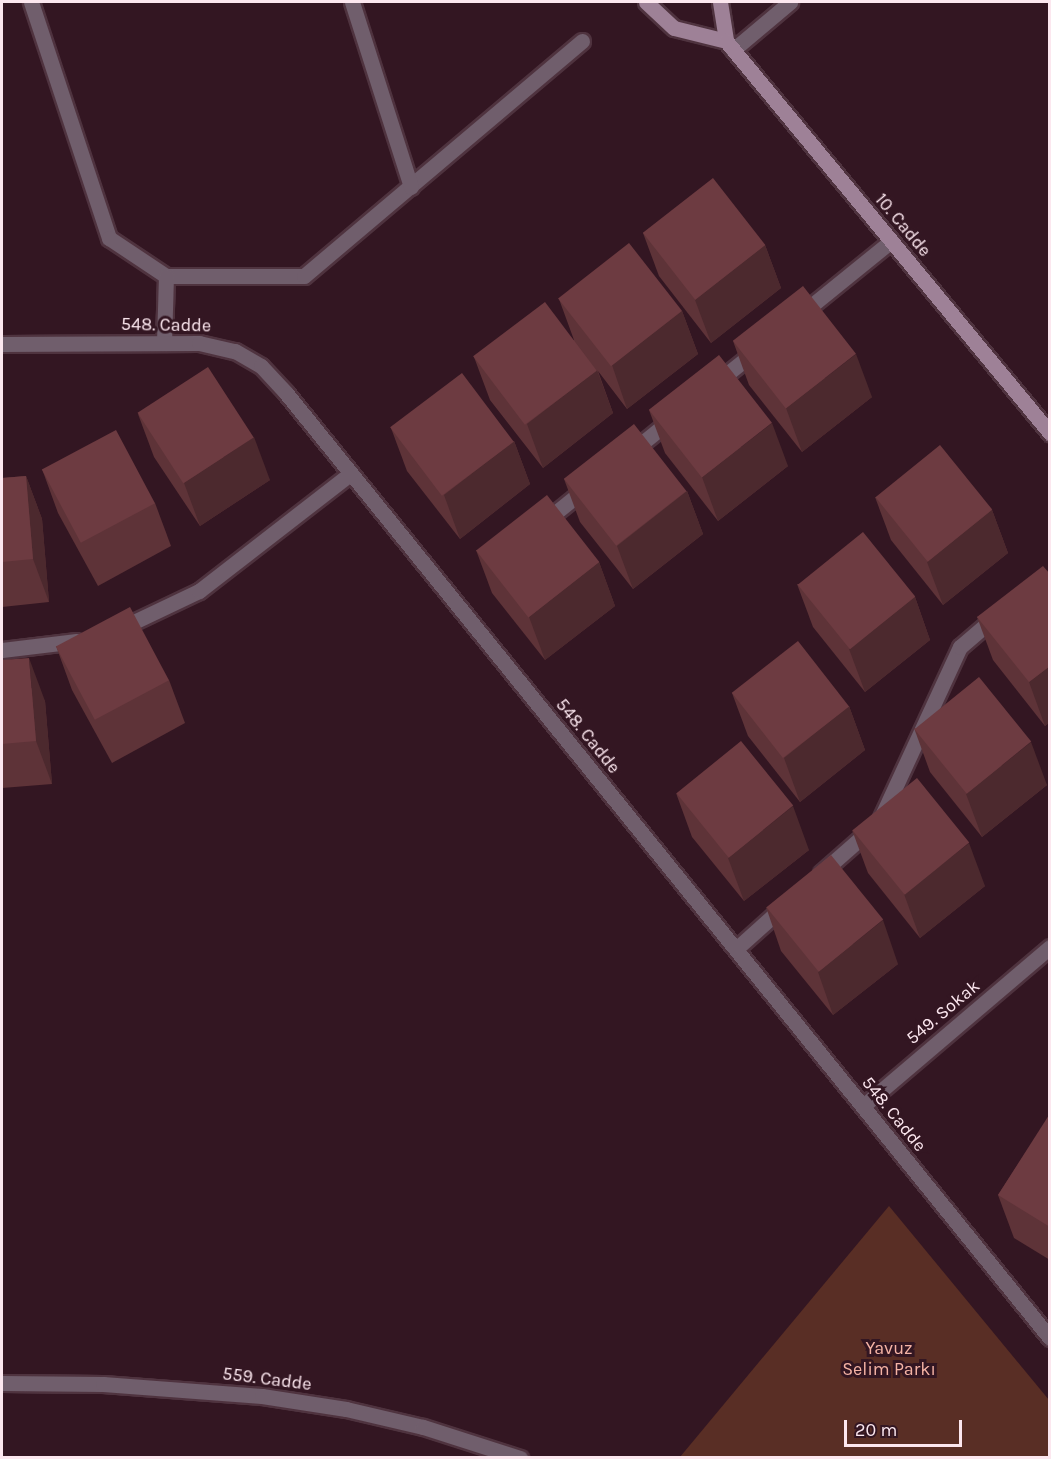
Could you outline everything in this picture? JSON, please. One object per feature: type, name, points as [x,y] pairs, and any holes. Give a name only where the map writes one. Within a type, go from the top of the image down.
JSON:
[{"type":"main road","points":[[646,2],[674,28],[730,46]]},
{"type":"main road","points":[[720,2],[730,46]]},
{"type":"main road","name":"10. Cadde","points":[[730,46],[1050,433]]},
{"type":"street","points":[[31,2],[109,238],[166,276],[304,276],[582,41]]},
{"type":"street","points":[[352,2],[411,187]]},
{"type":"street","points":[[730,46],[790,2]]},
{"type":"street","points":[[789,324],[891,241]]},
{"type":"street","points":[[164,344],[166,276]]},
{"type":"street","points":[[705,392],[770,339]]},
{"type":"street","name":"548. Cadde","points":[[2,344],[218,346],[254,362],[286,393],[1050,1338]]},
{"type":"street","points":[[621,460],[686,407]]},
{"type":"street","points":[[2,650],[56,646],[101,636],[150,617],[198,591],[351,473]]},
{"type":"street","points":[[528,536],[603,475]]},
{"type":"street","points":[[736,949],[879,822],[960,647],[1012,603]]},
{"type":"street","name":"549. Sokak","points":[[863,1106],[1050,947]]},
{"type":"street","name":"559. Cadde","points":[[2,1383],[180,1388],[272,1398],[423,1427],[520,1458]]},
{"type":"green space","name":"Yavuz Selim Parkı","points":[[889,1206],[1049,1400],[1049,1457],[680,1457]]},
{"type":"building","points":[[713,178],[765,245],[695,300],[643,233]]},
{"type":"building","points":[[629,243],[682,311],[611,366],[558,298]]},
{"type":"building","points":[[803,286],[856,354],[786,409],[733,341]]},
{"type":"building","points":[[545,302],[597,371],[525,425],[473,356]]},
{"type":"building","points":[[719,355],[772,423],[702,478],[649,410]]},
{"type":"building","points":[[208,367],[254,437],[183,483],[138,413]]},
{"type":"building","points":[[462,373],[514,442],[442,496],[390,427]]},
{"type":"building","points":[[634,424],[686,491],[616,546],[564,479]]},
{"type":"building","points":[[116,430],[155,503],[81,543],[42,469]]},
{"type":"building","points":[[940,445],[992,510],[928,562],[875,497]]},
{"type":"building","points":[[26,476],[33,559],[2,562],[2,478]]},
{"type":"building","points":[[547,495],[599,562],[528,617],[476,550]]},
{"type":"building","points":[[863,532],[915,597],[850,649],[798,585]]},
{"type":"building","points":[[1043,566],[1050,574],[1050,666],[1029,682],[977,617]]},
{"type":"building","points":[[130,607],[169,680],[95,720],[56,646]]},
{"type":"building","points":[[798,641],[849,706],[783,758],[732,693]]},
{"type":"building","points":[[29,658],[36,741],[2,744],[2,660]]},
{"type":"building","points":[[979,677],[1031,742],[967,794],[914,729]]},
{"type":"building","points":[[741,741],[793,806],[729,858],[676,793]]},
{"type":"building","points":[[917,778],[969,843],[905,895],[852,830]]},
{"type":"building","points":[[831,855],[883,920],[819,972],[766,907]]},
{"type":"building","points":[[1050,1115],[1050,1227],[998,1195]]}]
